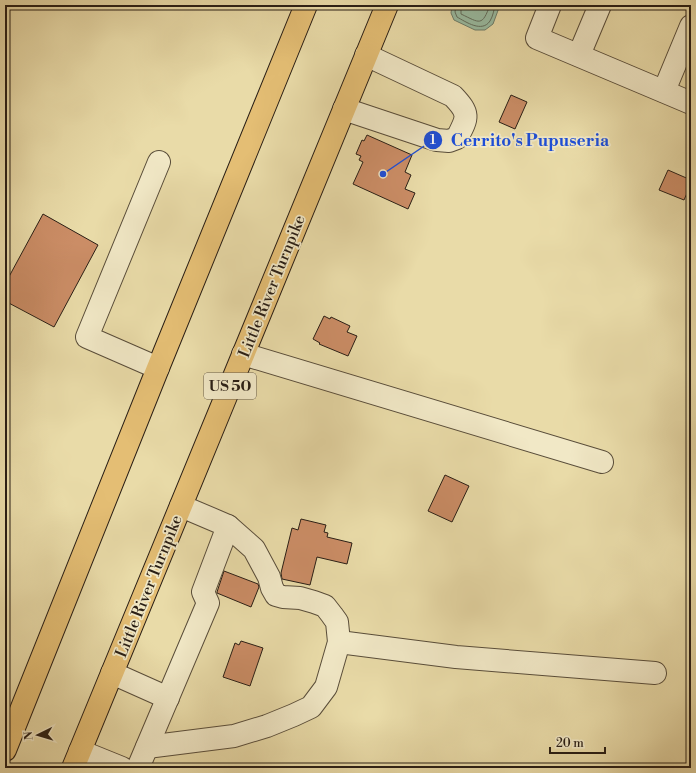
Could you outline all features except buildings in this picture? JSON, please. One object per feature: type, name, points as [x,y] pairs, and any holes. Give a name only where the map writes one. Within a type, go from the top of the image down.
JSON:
[{"type":"highway","points":[[5,750],[158,368],[306,5]]},
{"type":"highway","name":"Little River Turnpike","points":[[77,760],[387,5]]},
{"type":"street","points":[[550,5],[537,38],[691,103]]},
{"type":"street","points":[[579,55],[600,5]]},
{"type":"street","points":[[664,91],[691,26]]},
{"type":"street","points":[[344,109],[437,140],[449,141],[457,138],[465,123],[466,116],[461,105],[453,96],[366,55]]},
{"type":"street","points":[[158,368],[87,336],[159,162]]},
{"type":"street","points":[[243,354],[602,462]]},
{"type":"street","points":[[147,747],[234,736],[267,726],[311,707],[326,688],[339,642],[337,622],[325,606],[300,598],[276,595],[254,549],[228,526],[181,506]]},
{"type":"street","points":[[138,768],[208,603],[203,592],[228,526]]},
{"type":"street","points":[[339,642],[456,657],[655,673]]},
{"type":"street","points":[[112,673],[168,698]]},
{"type":"street","points":[[77,760],[122,768]]},
{"type":"water","points":[[452,5],[500,5],[493,24],[485,30],[475,30],[454,20],[451,13]]},
{"type":"place","name":"Cerrito's Pupuseria","points":[[383,174]]}]
